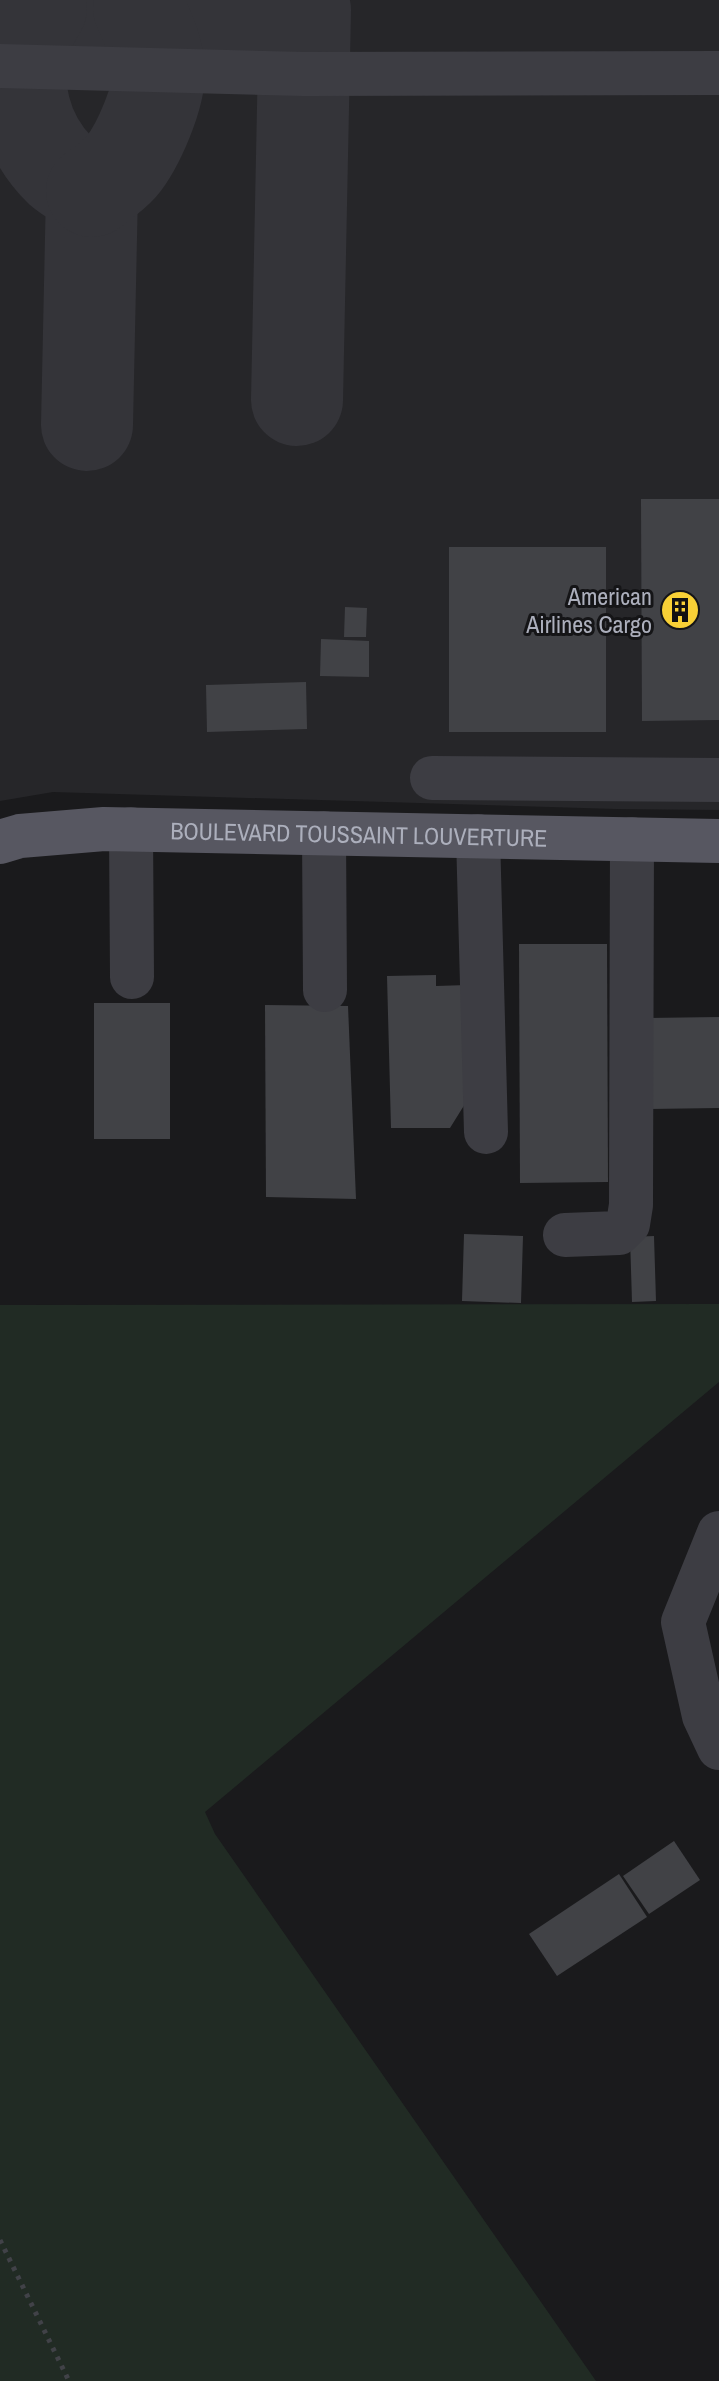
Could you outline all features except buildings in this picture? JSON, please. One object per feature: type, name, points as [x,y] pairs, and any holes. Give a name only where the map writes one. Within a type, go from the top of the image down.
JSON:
[{"type":"main road","name":"BOULEVARD TOUSSAINT LOUVERTURE","points":[[0,842],[20,836],[131,829],[719,841]]},
{"type":"lane","points":[[0,66],[304,74],[719,73]]},
{"type":"lane","points":[[432,778],[719,780]]},
{"type":"lane","points":[[131,829],[132,977]]},
{"type":"lane","points":[[324,833],[325,990]]},
{"type":"lane","points":[[478,836],[486,1132]]},
{"type":"lane","points":[[565,1235],[619,1233],[628,1224],[631,1190],[632,839]]},
{"type":"lane","points":[[719,1533],[683,1622],[704,1716],[719,1748]]},
{"type":"path","points":[[0,2240],[69,2381]]},
{"type":"shaded area","points":[[0,0],[719,0],[719,810],[53,792],[0,801]]},
{"type":"shaded area","points":[[719,1304],[719,1382],[205,1812],[215,1834],[596,2381],[0,2381],[0,1305]]},
{"type":"taxiway","points":[[0,7],[305,10],[297,400]]},
{"type":"taxiway","points":[[41,8],[28,32],[22,54],[20,72],[24,108],[48,156],[64,173],[92,191],[87,425]]},
{"type":"taxiway","points":[[92,191],[128,158],[147,120],[156,92],[158,60],[139,8]]},
{"type":"place","name":"American Airlines Cargo","points":[[680,610]]}]
